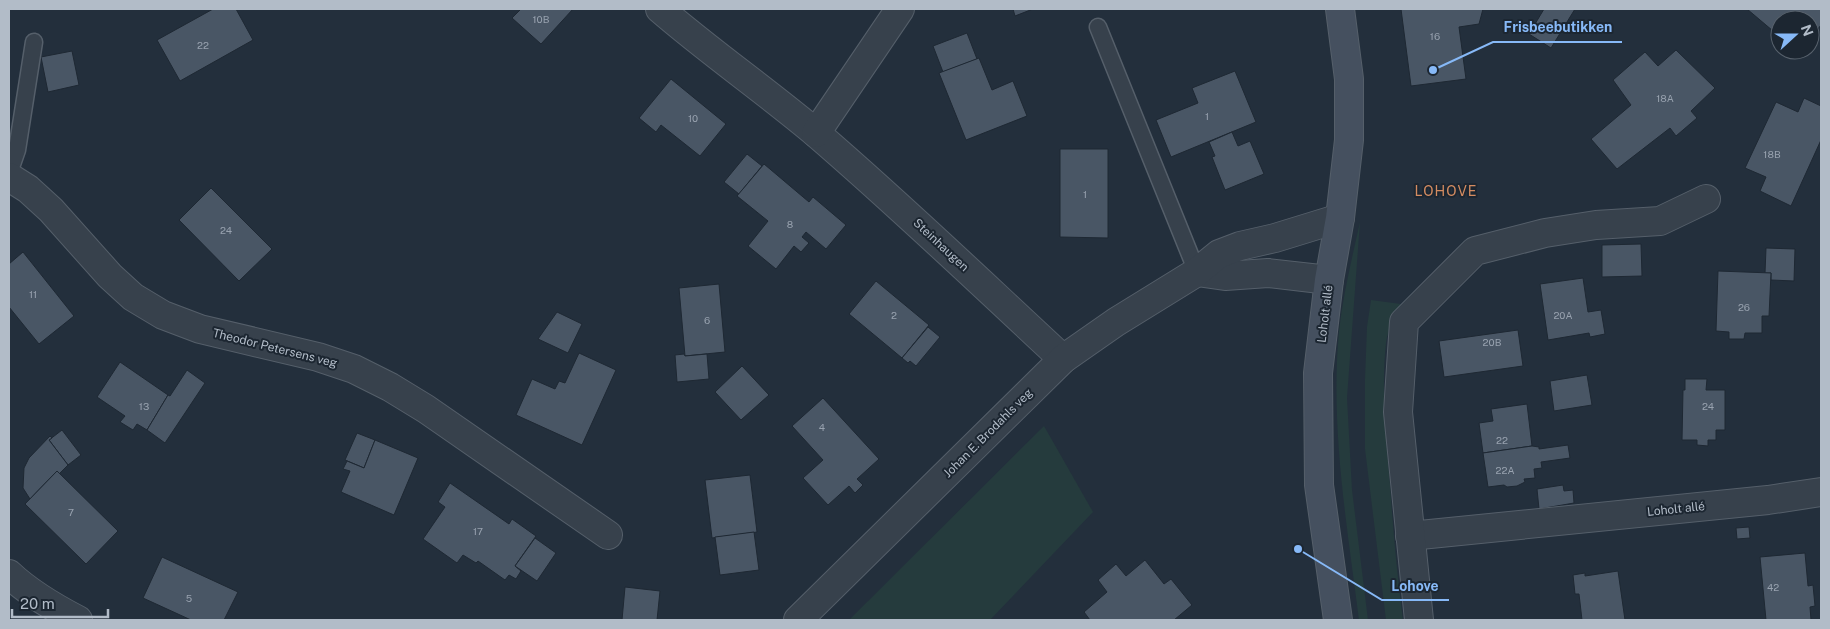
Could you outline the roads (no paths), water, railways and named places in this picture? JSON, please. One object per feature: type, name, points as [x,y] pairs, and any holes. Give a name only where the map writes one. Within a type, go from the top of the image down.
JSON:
[{"type":"street","name":"Steinhaugen","points":[[660,9],[699,42],[816,133],[904,211],[1064,360]]},
{"type":"street","points":[[816,133],[900,9]]},
{"type":"street","name":"Loholt allé","points":[[1338,620],[1320,485],[1318,373],[1349,140],[1349,79],[1340,9]]},
{"type":"street","name":"Theodor Petersens veg","points":[[9,177],[28,189],[51,210],[110,276],[133,297],[162,315],[200,329],[318,357],[354,369],[390,387],[426,409],[608,535]]},
{"type":"street","points":[[1418,620],[1398,412],[1404,322],[1475,251],[1544,233],[1596,224],[1660,221],[1706,198]]},
{"type":"street","name":"Johan E. Brodahls veg","points":[[798,620],[1064,360],[1116,322],[1198,272],[1219,254],[1240,246],[1275,238],[1340,218]]},
{"type":"street","points":[[1198,272],[1225,276],[1268,273],[1329,280]]},
{"type":"street","name":"Loholt allé","points":[[1410,536],[1768,500],[1821,492]]},
{"type":"street","points":[[9,574],[52,606],[78,620]]},
{"type":"lane","points":[[1098,27],[1198,272]]},
{"type":"lane","points":[[9,172],[17,150],[34,42]]},
{"type":"place","name":"Frisbeebutikken","points":[[1433,70]]},
{"type":"place","name":"Lohove","points":[[1298,549]]},
{"type":"district","name":"LOHOVE","points":[[1446,191]]}]
